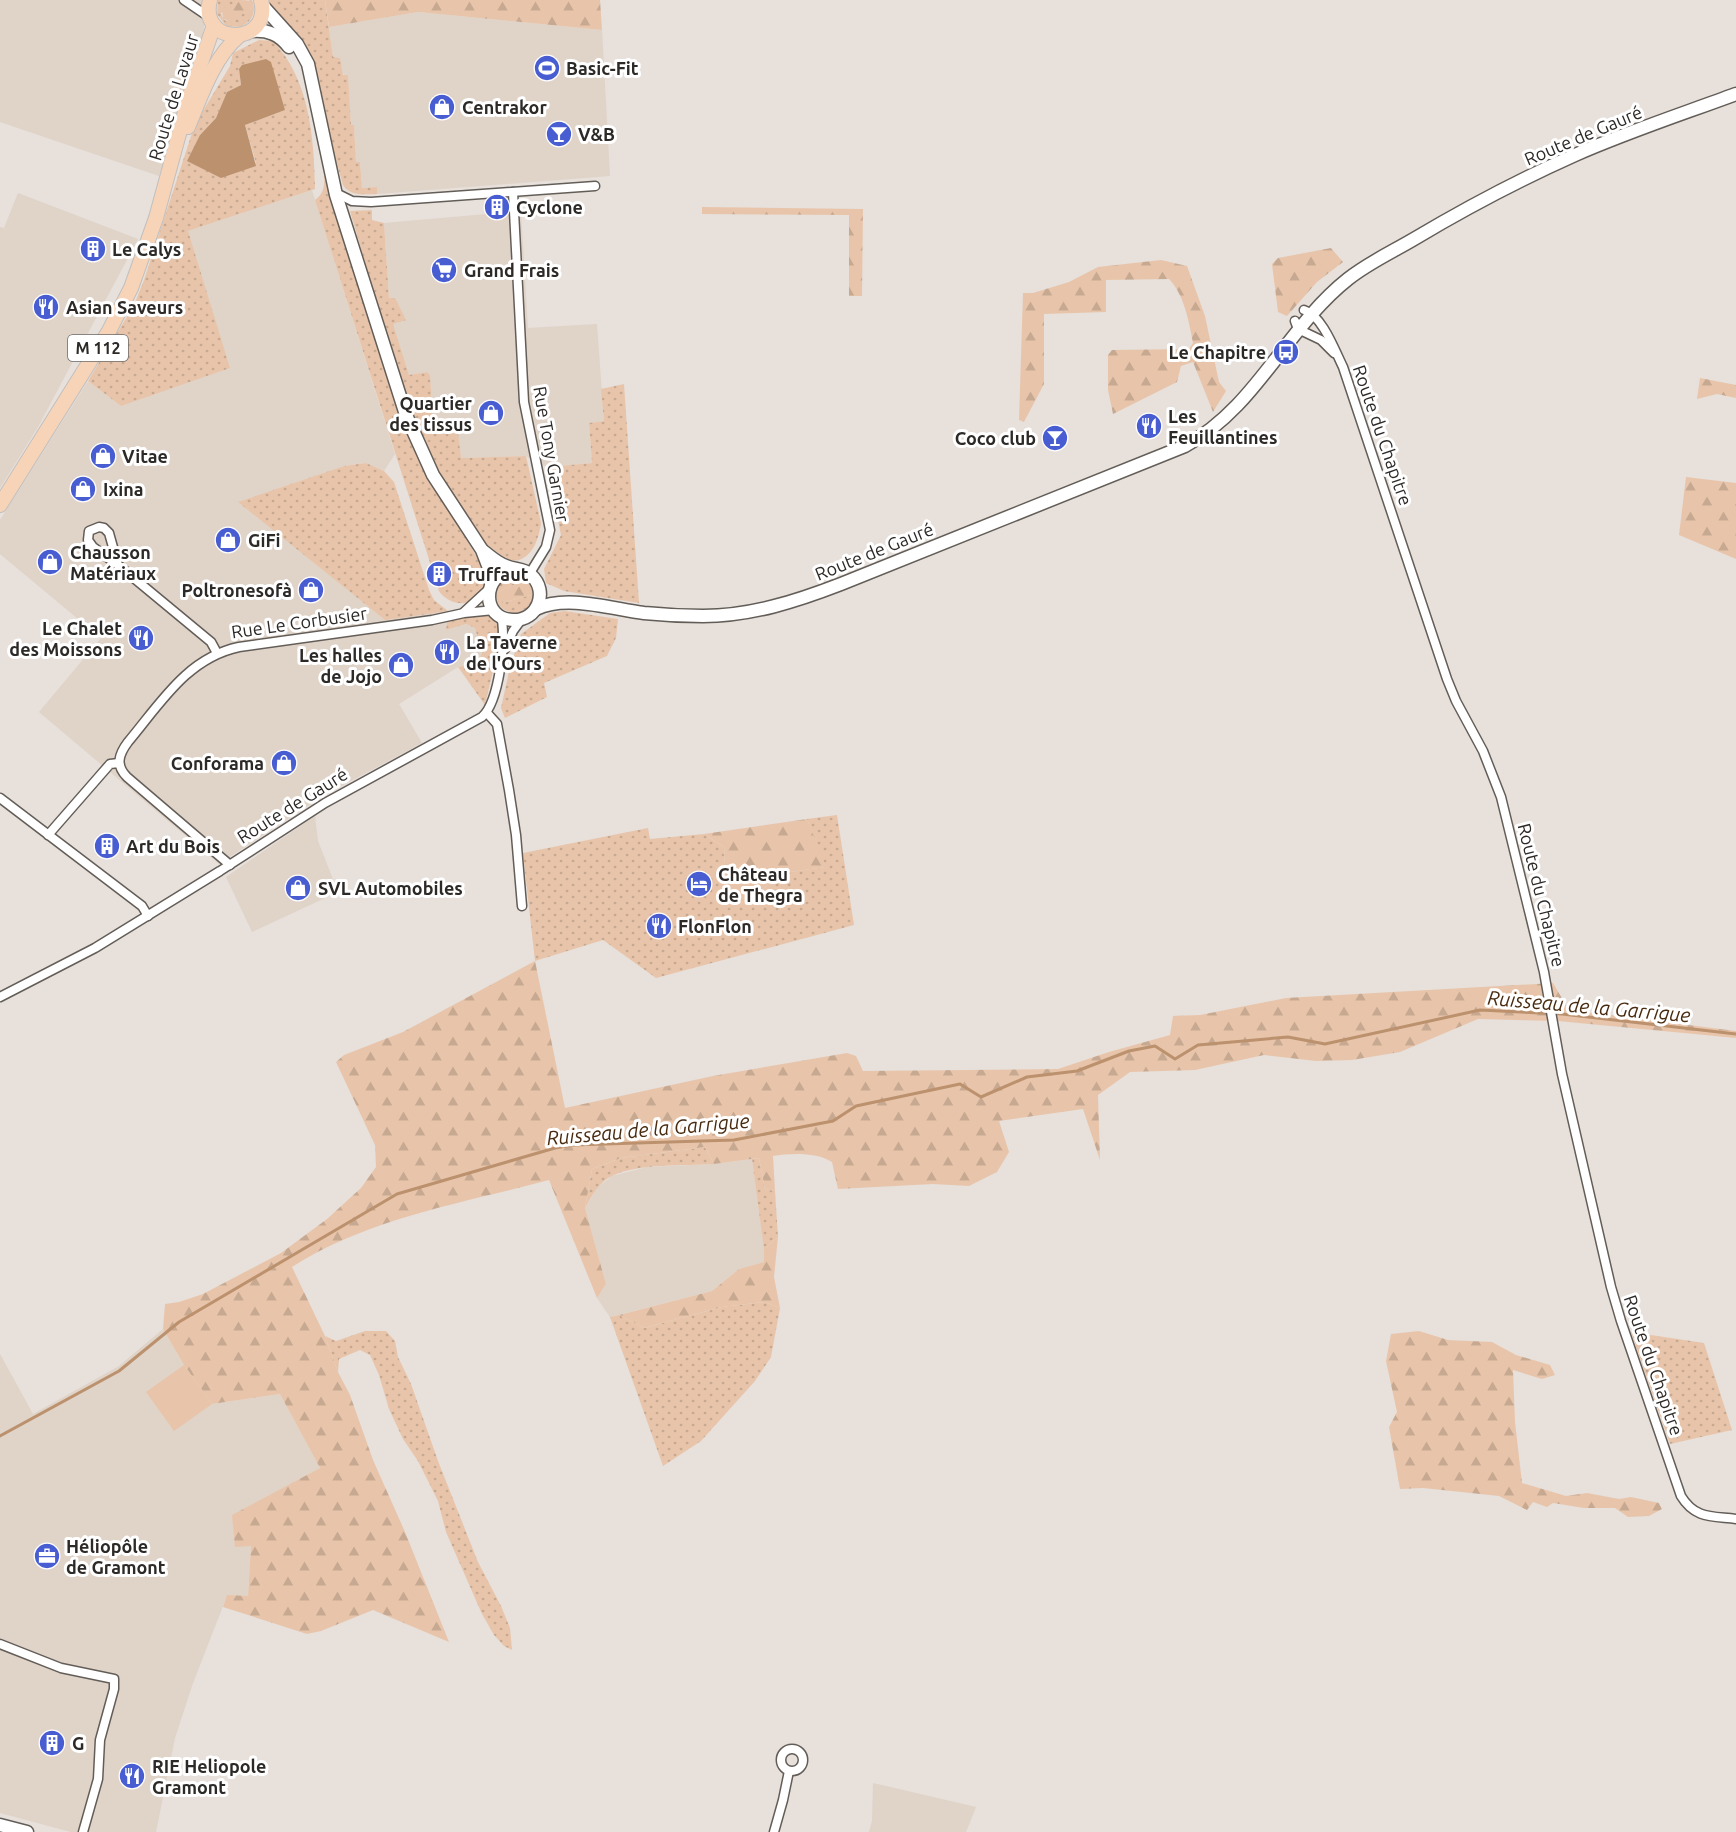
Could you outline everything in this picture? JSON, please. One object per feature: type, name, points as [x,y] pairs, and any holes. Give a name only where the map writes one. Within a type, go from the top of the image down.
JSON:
[{"type":"main road","name":"Route de Lavaur","points":[[0,505],[122,309],[137,276],[212,21],[210,0]]},
{"type":"main road","name":"Route de Lavaur","points":[[167,179],[208,81],[226,49],[261,16],[262,2]]},
{"type":"main road","points":[[212,21],[221,32],[230,35],[245,33]]},
{"type":"street","points":[[184,0],[212,21]]},
{"type":"street","points":[[262,2],[302,52],[308,64],[336,195],[391,373],[414,435],[433,475],[482,550],[489,568],[489,600],[498,613],[504,630],[504,652]]},
{"type":"street","points":[[245,33],[268,31],[283,39],[311,81]]},
{"type":"street","name":"Route de Gauré","points":[[536,609],[559,602],[646,613],[705,616],[750,612],[841,585],[1174,450],[1197,440],[1226,418],[1239,404],[1308,311],[1350,277],[1449,218],[1523,180],[1576,155],[1736,94]]},
{"type":"street","points":[[336,195],[358,202],[595,186]]},
{"type":"street","name":"Rue Tony Garnier","points":[[513,192],[524,402],[550,530],[546,547],[530,573]]},
{"type":"street","name":"Route du Chapitre","points":[[1308,311],[1333,345],[1352,390],[1447,679],[1483,751],[1501,797],[1544,972],[1562,1074],[1621,1321],[1681,1496],[1688,1507],[1704,1515],[1736,1519]]},
{"type":"street","name":"Route du Chapitre","points":[[1296,325],[1321,340],[1339,358]]},
{"type":"street","points":[[118,565],[110,533],[105,528],[99,527],[89,531],[88,540],[93,547],[211,642],[217,653]]},
{"type":"street","points":[[482,550],[503,565],[530,573],[539,585],[541,597],[536,609],[521,620],[513,631],[504,652],[492,703],[487,712],[497,724],[507,779],[516,835],[522,906]]},
{"type":"street","points":[[464,613],[501,573],[513,569]]},
{"type":"street","name":"Route de Gauré","points":[[539,585],[551,594],[574,603]]},
{"type":"street","name":"Rue Le Corbusier","points":[[48,836],[110,764],[119,763],[122,750],[178,682],[196,665],[217,653],[239,647],[432,620],[464,613],[498,613]]},
{"type":"street","points":[[498,613],[507,619],[521,620]]},
{"type":"street","name":"Route de Gauré","points":[[0,997],[76,959],[230,865],[325,803],[478,721],[487,712]]},
{"type":"street","points":[[119,763],[122,772],[127,777],[230,865]]},
{"type":"street","points":[[0,798],[142,906],[148,916]]},
{"type":"street","points":[[0,1644],[61,1668],[114,1679],[114,1689],[100,1740],[98,1779],[83,1832]]},
{"type":"street","points":[[774,1832],[789,1771]]},
{"type":"street","points":[[0,1825],[27,1832]]},
{"type":"shaded area","points":[[0,0],[204,0],[200,16],[204,24],[203,37],[159,176],[0,122]]},
{"type":"shaded area","points":[[418,12],[602,30],[610,176],[377,194],[377,187],[362,188],[360,162],[356,162],[354,126],[351,126],[348,75],[344,75],[333,58],[329,27]]},
{"type":"shaded area","points":[[266,59],[271,62],[285,110],[245,125],[256,166],[221,178],[187,161],[200,135],[216,118],[227,92],[241,85],[239,69],[242,65]]},
{"type":"shaded area","points":[[312,190],[395,454],[384,471],[366,463],[344,466],[239,502],[384,619],[448,611],[446,630],[466,624],[475,628],[482,653],[478,662],[458,667],[399,704],[422,743],[323,796],[219,864],[39,712],[101,638],[0,554],[0,520],[88,381],[121,406],[188,231]]},
{"type":"shaded area","points":[[18,193],[138,239],[38,427],[0,488],[0,227],[4,228]]},
{"type":"shaded area","points":[[521,211],[528,328],[597,324],[604,421],[589,423],[592,463],[547,467],[526,456],[461,458],[434,434],[430,376],[427,372],[409,375],[392,323],[406,319],[389,298],[384,223]]},
{"type":"shaded area","points":[[315,816],[318,841],[338,892],[252,932],[226,877]]},
{"type":"shaded area","points":[[752,1159],[766,1258],[764,1262],[739,1269],[712,1291],[610,1317],[597,1298],[606,1284],[585,1208],[598,1187],[612,1176],[647,1167],[714,1164]]},
{"type":"shaded area","points":[[163,1329],[184,1365],[212,1404],[280,1394],[320,1468],[232,1516],[251,1546],[248,1596],[227,1596],[193,1683],[175,1738],[156,1832],[71,1832],[0,1813],[0,1354],[33,1414],[119,1366]]},
{"type":"shaded area","points":[[873,1783],[976,1807],[966,1832],[869,1832],[872,1821]]},
{"type":"green space","points":[[218,0],[244,0],[221,13],[226,21],[252,9],[249,0],[252,0],[254,9],[252,16],[240,27],[226,26],[217,14]]},
{"type":"green space","points":[[244,0],[250,1],[252,9],[230,21],[223,19],[222,9]]},
{"type":"green space","points":[[269,0],[325,0],[333,57],[340,58],[343,75],[348,75],[351,125],[354,125],[356,162],[360,162],[362,188],[377,187],[377,194],[354,193],[343,185],[310,55],[293,31],[271,8]]},
{"type":"green space","points":[[325,0],[600,0],[602,30],[418,12],[329,27]]},
{"type":"green space","points":[[259,40],[273,41],[285,56],[295,73],[308,110],[315,189],[188,231],[230,368],[121,406],[88,381],[134,305],[195,124],[230,66],[233,53]],"holes":[[[239,69],[285,110],[245,125],[256,163],[200,135],[216,118],[227,92],[241,85]]]},
{"type":"green space","points":[[324,166],[334,206],[389,384],[413,448],[485,571],[483,590],[479,596],[468,603],[449,600],[439,591],[315,200],[323,189]]},
{"type":"green space","points":[[702,207],[863,209],[862,296],[849,296],[849,215],[702,214]]},
{"type":"green space","points":[[372,210],[372,220],[384,223],[389,298],[395,298],[406,320],[393,324],[409,375],[427,372],[430,375],[434,434],[458,433],[461,458],[526,456],[541,523],[537,540],[532,550],[524,558],[510,560],[478,536],[460,510],[423,440],[395,365],[350,211]]},
{"type":"green space","points":[[1331,248],[1343,262],[1317,282],[1287,316],[1278,312],[1272,264],[1278,258]]},
{"type":"green space","points":[[1161,260],[1187,266],[1205,316],[1219,382],[1226,391],[1213,412],[1193,362],[1181,366],[1177,382],[1113,414],[1108,390],[1108,355],[1112,350],[1189,349],[1193,343],[1188,317],[1179,292],[1169,279],[1106,280],[1106,312],[1044,314],[1044,384],[1024,422],[1019,420],[1023,293],[1033,293],[1069,282],[1098,267]]},
{"type":"green space","points":[[1700,378],[1736,385],[1736,398],[1717,394],[1697,399]]},
{"type":"green space","points":[[624,384],[639,603],[564,591],[546,583],[544,569],[561,535],[547,467],[592,463],[589,423],[604,421],[601,389]]},
{"type":"green space","points":[[366,463],[384,471],[394,482],[429,590],[434,600],[448,611],[385,620],[238,502],[344,466]]},
{"type":"green space","points":[[1686,477],[1736,483],[1736,559],[1679,535]]},
{"type":"green space","points":[[511,575],[521,576],[529,582],[516,584],[495,593],[502,580]]},
{"type":"green space","points":[[529,582],[534,594],[498,604],[495,593],[516,584]]},
{"type":"green space","points":[[534,594],[530,605],[522,611],[509,612],[498,604]]},
{"type":"green space","points":[[565,611],[618,619],[616,638],[607,656],[544,683],[547,697],[505,718],[501,708],[510,667],[521,634],[550,613]]},
{"type":"green space","points":[[479,613],[490,615],[498,626],[500,641],[485,705],[458,667],[478,662],[482,653],[475,628],[466,624],[446,630],[447,622]]},
{"type":"green space","points":[[837,815],[854,925],[656,978],[603,940],[535,961],[523,853],[648,828],[650,839],[704,834],[724,847],[727,899],[759,895],[776,874],[825,867],[807,819]]},
{"type":"green space","points":[[807,819],[826,867],[776,874],[759,895],[727,900],[724,847],[704,834]]},
{"type":"green space","points":[[535,961],[565,1108],[713,1076],[847,1053],[856,1056],[863,1071],[1058,1069],[1170,1035],[1173,1016],[1200,1015],[1286,998],[1553,983],[1569,1010],[1736,1031],[1736,1038],[1558,1021],[1478,1019],[1400,1052],[1352,1060],[1316,1061],[1264,1055],[1195,1070],[1130,1072],[1098,1095],[1100,1160],[1083,1109],[999,1121],[1009,1152],[997,1172],[969,1186],[933,1184],[838,1189],[832,1162],[819,1156],[795,1154],[773,1156],[775,1191],[765,1189],[759,1158],[714,1164],[705,1147],[621,1158],[592,1169],[585,1208],[606,1284],[597,1298],[549,1180],[417,1214],[352,1236],[292,1267],[350,1395],[373,1460],[449,1642],[373,1610],[321,1631],[307,1634],[223,1607],[227,1595],[248,1596],[251,1546],[235,1547],[232,1515],[320,1468],[280,1394],[212,1404],[184,1365],[163,1329],[165,1304],[203,1294],[281,1253],[327,1219],[361,1188],[376,1167],[375,1145],[336,1062],[344,1055],[403,1032]]},
{"type":"green space","points":[[705,1147],[714,1164],[648,1167],[623,1172],[603,1182],[585,1208],[592,1169],[621,1158]]},
{"type":"green space","points":[[759,1158],[765,1189],[775,1191],[778,1237],[764,1249],[752,1159]]},
{"type":"green space","points":[[778,1237],[774,1277],[780,1308],[765,1302],[722,1307],[644,1328],[619,1315],[712,1291],[739,1269],[764,1262],[764,1249]]},
{"type":"green space","points":[[765,1302],[780,1308],[771,1357],[755,1381],[701,1441],[663,1466],[610,1317],[619,1315],[644,1328],[722,1307]]},
{"type":"green space","points":[[365,1331],[386,1331],[395,1341],[398,1357],[411,1384],[438,1461],[478,1562],[510,1628],[512,1650],[504,1646],[494,1635],[482,1614],[446,1532],[438,1501],[389,1409],[379,1375],[370,1355],[360,1350],[339,1359],[338,1372],[325,1336],[336,1341]]},
{"type":"green space","points":[[1419,1331],[1448,1340],[1492,1342],[1516,1355],[1550,1365],[1555,1375],[1542,1379],[1513,1370],[1515,1422],[1522,1483],[1566,1496],[1587,1493],[1619,1499],[1631,1497],[1659,1503],[1662,1509],[1649,1516],[1628,1517],[1615,1508],[1584,1508],[1553,1503],[1547,1507],[1533,1502],[1527,1510],[1499,1496],[1423,1488],[1400,1489],[1389,1427],[1397,1412],[1386,1361],[1391,1334]]},
{"type":"green space","points":[[1631,1332],[1704,1343],[1732,1430],[1670,1444]]},
{"type":"green space","points":[[184,1365],[212,1404],[174,1431],[146,1392]]},
{"type":"waterway","name":"Ruisseau de la Garrigue","points":[[0,1436],[119,1371],[179,1322],[397,1194],[555,1148],[573,1145],[734,1140],[833,1121],[856,1106],[960,1084],[981,1097],[1027,1077],[1077,1071],[1129,1051],[1155,1046],[1175,1059],[1198,1045],[1288,1037],[1325,1044],[1480,1010],[1562,1014],[1736,1034]]},
{"type":"place","name":"Basic-Fit","points":[[547,68]]},
{"type":"place","name":"Centrakor","points":[[442,107]]},
{"type":"place","name":"V&B","points":[[559,134]]},
{"type":"place","name":"Cyclone","points":[[497,207]]},
{"type":"place","name":"Le Calys","points":[[93,249]]},
{"type":"place","name":"Grand Frais","points":[[444,270]]},
{"type":"place","name":"Asian Saveurs","points":[[46,307]]},
{"type":"place","name":"Le Chapitre","points":[[1286,352]]},
{"type":"place","name":"Quartier des tissus","points":[[491,413]]},
{"type":"place","name":"Les Feuillantines","points":[[1149,426]]},
{"type":"place","name":"Coco club","points":[[1055,438]]},
{"type":"place","name":"Vitae","points":[[103,456]]},
{"type":"place","name":"Ixina","points":[[83,489]]},
{"type":"place","name":"GiFi","points":[[228,540]]},
{"type":"place","name":"Chausson Matériaux","points":[[50,562]]},
{"type":"place","name":"Truffaut","points":[[439,574]]},
{"type":"place","name":"Poltronesofà","points":[[311,590]]},
{"type":"place","name":"Le Chalet des Moissons","points":[[141,638]]},
{"type":"place","name":"La Taverne de l'Ours","points":[[447,652]]},
{"type":"place","name":"Les halles de Jojo","points":[[401,665]]},
{"type":"place","name":"Conforama","points":[[284,763]]},
{"type":"place","name":"Art du Bois","points":[[107,846]]},
{"type":"place","name":"Château de Thegra","points":[[699,884]]},
{"type":"place","name":"SVL Automobiles","points":[[298,888]]},
{"type":"place","name":"FlonFlon","points":[[659,926]]},
{"type":"place","name":"Héliopôle de Gramont","points":[[47,1556]]},
{"type":"place","name":"G","points":[[52,1743]]},
{"type":"place","name":"RIE Heliopole Gramont","points":[[132,1776]]}]
